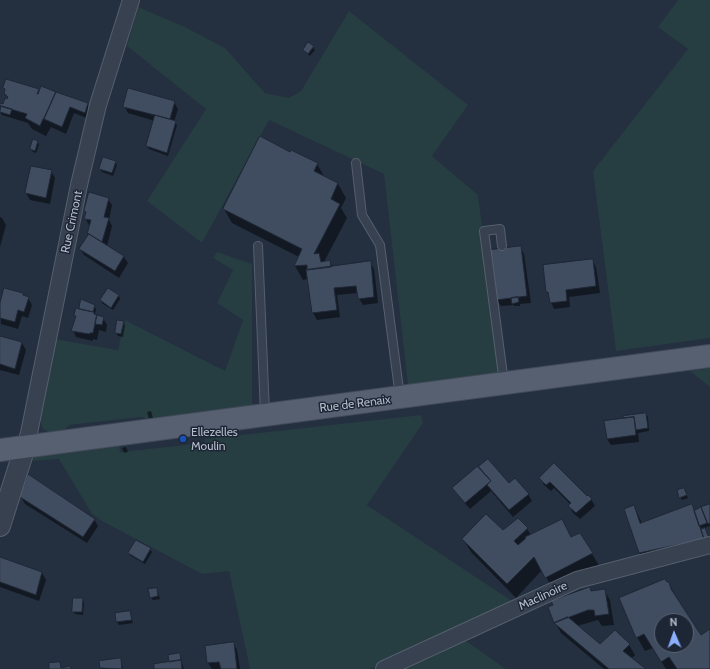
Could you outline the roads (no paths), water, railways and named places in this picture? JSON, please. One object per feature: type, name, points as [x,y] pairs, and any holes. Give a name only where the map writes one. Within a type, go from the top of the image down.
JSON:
[{"type":"main road","name":"Rue de Renaix","points":[[0,450],[710,356]]},
{"type":"street","name":"Rue Crimont","points":[[25,447],[98,105],[131,0]]},
{"type":"street","points":[[0,526],[25,447]]},
{"type":"street","name":"Maclinoire","points":[[384,669],[577,580],[710,545]]},
{"type":"lane","points":[[356,162],[362,215],[380,244],[400,398]]},
{"type":"lane","points":[[502,246],[500,229],[484,231],[504,384]]},
{"type":"lane","points":[[258,246],[265,415]]},
{"type":"place","name":"Ellezelles Moulin","points":[[183,439]]}]
